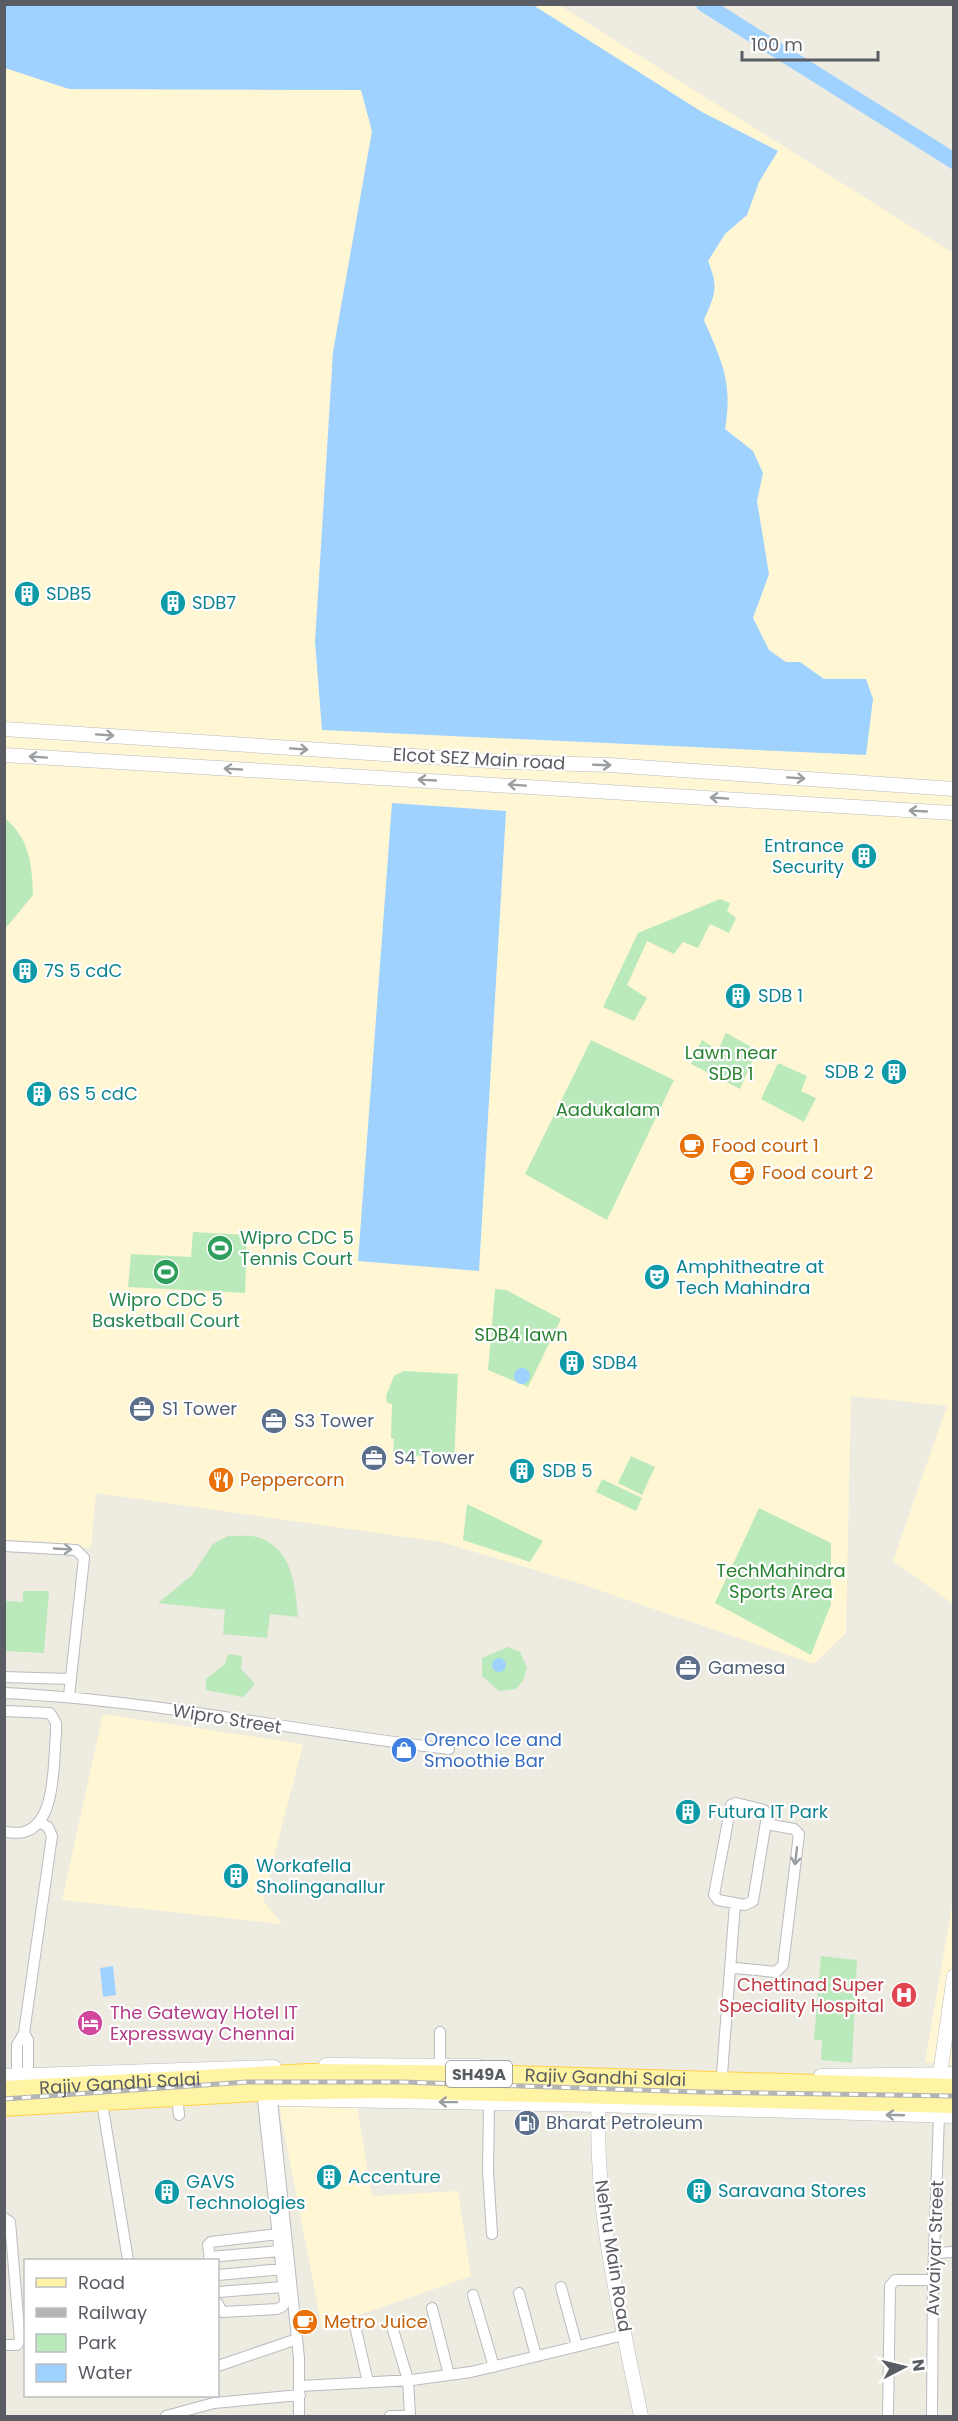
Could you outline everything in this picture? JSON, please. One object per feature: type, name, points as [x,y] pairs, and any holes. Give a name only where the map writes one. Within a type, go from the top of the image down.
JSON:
[{"type":"main road","name":"Rajiv Gandhi Salai","points":[[440,2076],[599,2100],[954,2104]]},
{"type":"main road","name":"Rajiv Gandhi Salai","points":[[4,2107],[99,2101],[141,2090],[264,2091],[440,2076],[954,2088]]},
{"type":"main road","name":"Rajiv Gandhi Salai","points":[[4,2090],[99,2101]]},
{"type":"street","name":"Elcot SEZ Main road","points":[[4,729],[506,762],[609,765],[954,789]]},
{"type":"street","points":[[333,751],[334,774]]},
{"type":"street","name":"Elcot SEZ Main road","points":[[4,755],[954,813]]},
{"type":"street","points":[[4,1546],[76,1550],[82,1554],[83,1566],[69,1696]]},
{"type":"street","points":[[4,1677],[70,1679]]},
{"type":"street","name":"Wipro Street","points":[[4,1693],[69,1696],[310,1732],[449,1749]]},
{"type":"street","points":[[4,1710],[42,1711],[50,1713],[56,1723],[49,1806],[39,1822],[24,1832],[4,1832]]},
{"type":"street","points":[[736,1803],[764,1810],[767,1816],[753,1901],[749,1904],[738,1904],[718,1900],[714,1895],[731,1805],[736,1803]]},
{"type":"street","points":[[39,1822],[48,1827],[52,1836],[24,2033],[17,2045],[16,2075],[337,2064],[440,2076],[947,2074],[954,1976]]},
{"type":"street","points":[[735,1968],[776,1972],[783,1965],[799,1834],[794,1829],[766,1824]]},
{"type":"street","points":[[725,2074],[735,1968],[738,1904]]},
{"type":"street","points":[[725,2074],[738,1904]]},
{"type":"street","points":[[440,2032],[440,2076]]},
{"type":"street","points":[[219,2306],[222,2312],[277,2309],[283,2306],[285,2301],[264,2091]]},
{"type":"street","points":[[264,2091],[297,2339],[299,2416]]},
{"type":"street","points":[[4,2115],[99,2101],[179,2110],[264,2091],[489,2103],[599,2100],[954,2116]]},
{"type":"street","name":"Nehru Main Road","points":[[599,2100],[600,2168],[612,2272],[641,2416]]},
{"type":"street","points":[[99,2101],[128,2259]]},
{"type":"street","points":[[489,2103],[488,2171],[492,2234]]},
{"type":"street","name":"Avvaiyar Street","points":[[932,2416],[933,2280],[939,2116]]},
{"type":"street","points":[[4,2218],[10,2222],[20,2340],[17,2345],[4,2345]]},
{"type":"street","points":[[278,2234],[217,2241],[208,2245],[210,2259],[280,2251]]},
{"type":"street","points":[[934,2253],[954,2252]]},
{"type":"street","points":[[219,2275],[282,2269]]},
{"type":"street","points":[[888,2416],[890,2286],[895,2280],[933,2280]]},
{"type":"street","points":[[219,2292],[284,2287]]},
{"type":"street","points":[[561,2287],[577,2346]]},
{"type":"street","points":[[519,2293],[536,2356]]},
{"type":"street","points":[[473,2295],[494,2367]]},
{"type":"street","points":[[432,2308],[449,2375]]},
{"type":"street","points":[[390,2416],[410,2416],[408,2380],[391,2323]]},
{"type":"street","points":[[355,2326],[368,2382]]},
{"type":"street","points":[[166,2416],[205,2400],[449,2375],[494,2367],[624,2335]]},
{"type":"street","points":[[219,2365],[297,2339]]},
{"type":"shaded area","points":[[4,5],[559,5],[953,253],[953,1604],[893,1561],[947,1406],[851,1396],[846,1633],[814,1664],[575,1582],[441,1542],[96,1493],[91,1548],[5,1543]]},
{"type":"shaded area","points":[[103,1714],[303,1744],[263,1900],[282,1924],[62,1900]]},
{"type":"shaded area","points":[[953,1900],[953,2066],[925,2062]]},
{"type":"shaded area","points":[[279,2105],[357,2106],[372,2196],[458,2191],[471,2276],[322,2328]]},
{"type":"green space","points":[[5,818],[25,844],[32,873],[33,895],[5,929]]},
{"type":"green space","points":[[720,899],[730,903],[727,911],[736,918],[729,933],[710,924],[698,948],[683,942],[674,954],[647,941],[627,985],[647,998],[634,1021],[603,1007],[638,933]]},
{"type":"green space","name":"Lawn near SDB 1","points":[[726,1033],[757,1050],[740,1089],[691,1064],[702,1040],[718,1050]]},
{"type":"green space","name":"Aadukalam","points":[[591,1040],[674,1080],[607,1220],[525,1174]]},
{"type":"green space","points":[[778,1063],[807,1076],[801,1091],[816,1098],[804,1122],[761,1099]]},
{"type":"green space","points":[[193,1232],[247,1235],[245,1293],[128,1287],[131,1254],[191,1257]]},
{"type":"green space","name":"SDB4 lawn","points":[[495,1289],[506,1290],[561,1319],[528,1387],[488,1370]]},
{"type":"green space","points":[[404,1371],[458,1374],[454,1464],[432,1462],[432,1456],[393,1455],[392,1404],[387,1403],[386,1396],[394,1376]]},
{"type":"green space","points":[[631,1456],[655,1467],[642,1495],[618,1483]]},
{"type":"green space","points":[[602,1479],[642,1498],[636,1511],[596,1492]]},
{"type":"green space","points":[[467,1504],[543,1541],[530,1562],[463,1540]]},
{"type":"green space","name":"TechMahindra Sports Area","points":[[759,1508],[831,1543],[831,1604],[811,1655],[715,1603]]},
{"type":"green space","points":[[228,1536],[254,1536],[269,1542],[285,1559],[290,1569],[298,1617],[270,1614],[267,1638],[223,1634],[225,1610],[158,1603],[192,1575],[213,1544]]},
{"type":"green space","points":[[23,1591],[49,1591],[44,1653],[5,1651],[5,1601],[23,1602]]},
{"type":"green space","points":[[508,1647],[520,1652],[527,1668],[523,1681],[516,1689],[499,1691],[482,1676],[482,1658]]},
{"type":"green space","points":[[228,1654],[242,1656],[241,1669],[255,1684],[243,1697],[206,1690],[206,1679],[225,1664]]},
{"type":"green space","points":[[821,1956],[857,1960],[852,2063],[821,2060],[822,2040],[814,2040]]},
{"type":"water","points":[[5,4],[533,5],[702,112],[778,151],[759,182],[747,215],[725,234],[708,261],[714,278],[714,291],[704,320],[721,361],[727,385],[725,429],[753,451],[763,473],[757,501],[769,574],[753,618],[769,650],[786,662],[800,662],[824,679],[866,679],[873,699],[866,755],[322,730],[315,642],[333,352],[372,131],[361,90],[69,89],[5,68]]},
{"type":"water","points":[[392,803],[506,811],[479,1271],[358,1261]]},
{"type":"water","points":[[522,1368],[530,1376],[522,1384],[514,1376]]},
{"type":"water","points":[[499,1658],[504,1660],[506,1665],[504,1670],[499,1672],[494,1670],[492,1665],[494,1660]]},
{"type":"water","points":[[113,1966],[116,1995],[103,1997],[100,1968]]},
{"type":"waterway","points":[[704,4],[954,161]]},
{"type":"railway","points":[[4,2099],[247,2082],[402,2082],[699,2092],[954,2096]]},
{"type":"place","name":"SDB5","points":[[27,594]]},
{"type":"place","name":"SDB7","points":[[173,603]]},
{"type":"place","name":"Entrance Security","points":[[864,856]]},
{"type":"place","name":"7S 5 cdC","points":[[25,971]]},
{"type":"place","name":"SDB 1","points":[[738,996]]},
{"type":"place","name":"SDB 2","points":[[894,1072]]},
{"type":"place","name":"6S 5 cdC","points":[[39,1094]]},
{"type":"place","name":"Food court 1","points":[[692,1146]]},
{"type":"place","name":"Food court 2","points":[[742,1173]]},
{"type":"place","name":"Wipro CDC 5 Tennis Court","points":[[220,1248]]},
{"type":"place","name":"Wipro CDC 5 Basketball Court","points":[[166,1272]]},
{"type":"place","name":"Amphitheatre at Tech Mahindra","points":[[657,1277]]},
{"type":"place","name":"SDB4","points":[[572,1363]]},
{"type":"place","name":"S1 Tower","points":[[142,1409]]},
{"type":"place","name":"S3 Tower","points":[[274,1421]]},
{"type":"place","name":"S4 Tower","points":[[374,1458]]},
{"type":"place","name":"SDB 5","points":[[522,1471]]},
{"type":"place","name":"Peppercorn","points":[[221,1480]]},
{"type":"place","name":"Gamesa","points":[[688,1668]]},
{"type":"place","name":"Orenco Ice and Smoothie Bar","points":[[404,1750]]},
{"type":"place","name":"Futura IT Park","points":[[688,1812]]},
{"type":"place","name":"Workafella Sholinganallur","points":[[236,1876]]},
{"type":"place","name":"Chettinad Super Speciality Hospital","points":[[904,1995]]},
{"type":"place","name":"The Gateway Hotel IT Expressway Chennai","points":[[90,2023]]},
{"type":"place","name":"Bharat Petroleum","points":[[527,2123]]},
{"type":"place","name":"Accenture","points":[[329,2177]]},
{"type":"place","name":"Saravana Stores","points":[[699,2191]]},
{"type":"place","name":"GAVS Technologies","points":[[167,2192]]},
{"type":"place","name":"Metro Juice","points":[[305,2322]]}]
